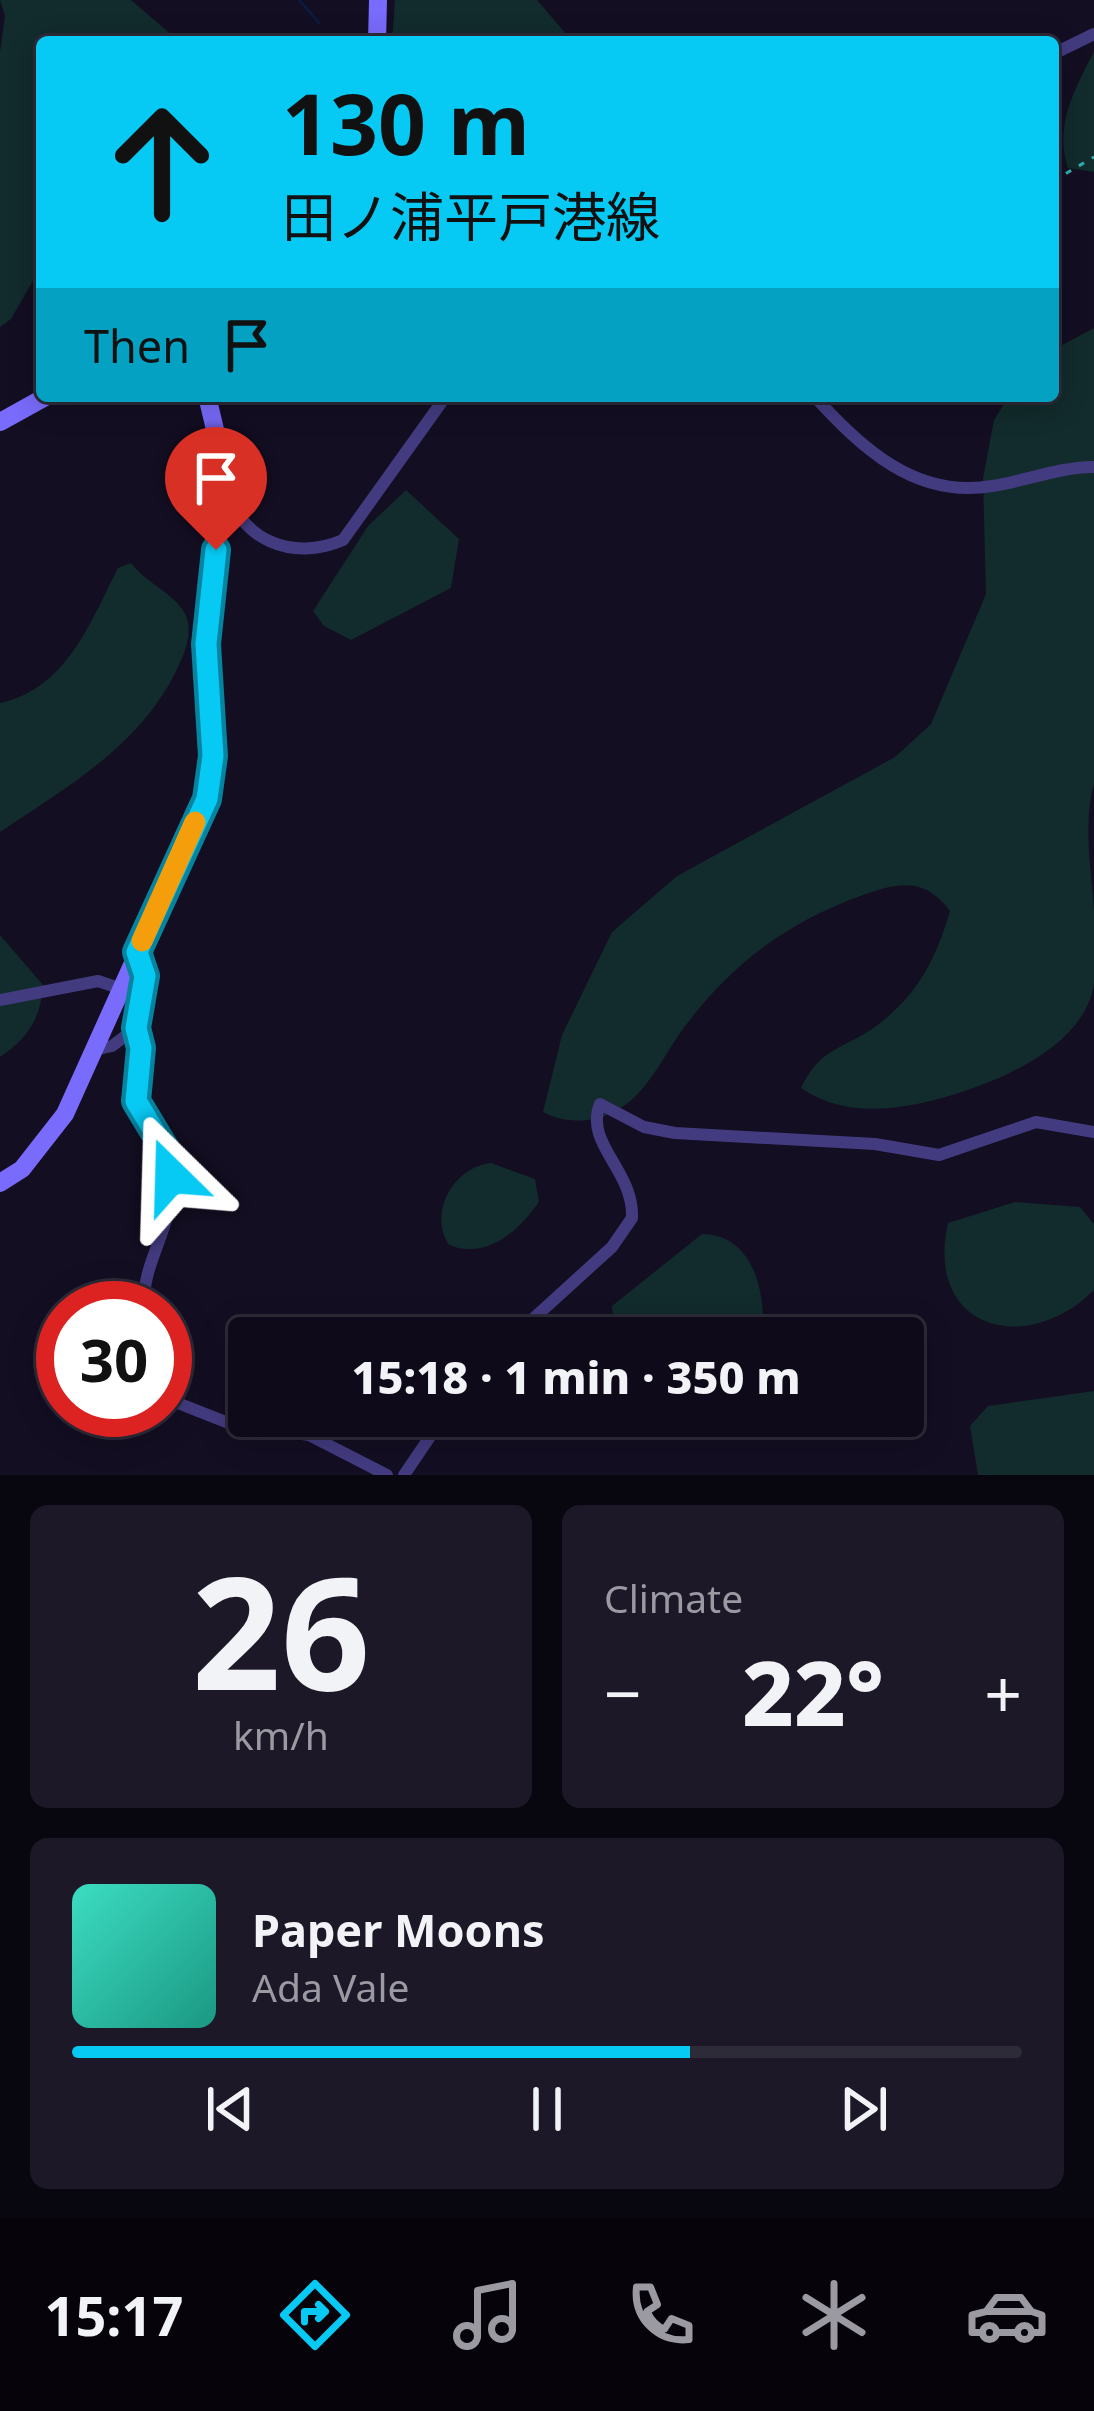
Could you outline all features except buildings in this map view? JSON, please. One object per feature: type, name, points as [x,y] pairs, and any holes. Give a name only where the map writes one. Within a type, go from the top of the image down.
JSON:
[{"type":"main road","points":[[376,36],[378,0]]},
{"type":"main road","points":[[0,422],[36,402]]},
{"type":"main road","points":[[0,1183],[48,1140],[94,1050],[207,799],[213,756],[206,644],[224,467],[208,402]]},
{"type":"street","points":[[1059,51],[1094,34]]},
{"type":"street","points":[[224,467],[232,512],[261,538],[290,550],[322,550],[343,540],[442,402]]},
{"type":"street","points":[[820,402],[887,465],[935,485],[987,487],[1094,467]]},
{"type":"street","points":[[137,952],[145,976],[136,1028],[141,1048],[136,1101],[165,1149],[171,1176],[170,1204],[144,1281]]},
{"type":"street","points":[[0,1000],[98,981],[119,988]]},
{"type":"street","points":[[94,1050],[112,1046],[136,1028]]},
{"type":"street","points":[[535,1317],[612,1247],[632,1218],[628,1181],[595,1130],[592,1118],[600,1104],[644,1127],[675,1133],[875,1144],[939,1155],[1036,1122],[1094,1132]]},
{"type":"street","points":[[192,1409],[231,1424],[309,1435],[387,1475]]},
{"type":"street","points":[[404,1475],[430,1437]]},
{"type":"path","points":[[1059,178],[1094,158]]},
{"type":"green space","points":[[0,0],[131,0],[173,36],[36,36],[36,275],[11,319],[0,327],[0,52],[5,16]]},
{"type":"green space","points":[[395,0],[537,0],[568,36],[392,36]]},
{"type":"green space","points":[[1094,52],[1094,172],[1068,168],[1063,138],[1073,94]]},
{"type":"green space","points":[[1094,328],[1094,783],[1088,830],[1094,983],[1074,1026],[1056,1044],[1011,1072],[924,1102],[851,1107],[801,1088],[826,1055],[868,1032],[906,999],[939,943],[950,911],[941,900],[911,885],[888,887],[809,918],[762,948],[701,1006],[647,1082],[621,1108],[582,1120],[543,1112],[562,1035],[612,932],[677,876],[895,757],[931,724],[986,594],[983,478],[994,420],[1005,402],[1059,402],[1059,347]]},
{"type":"green space","points":[[406,490],[459,539],[451,588],[351,640],[324,626],[313,611],[368,526]]},
{"type":"green space","points":[[131,563],[173,599],[187,618],[189,632],[179,665],[146,718],[125,740],[0,832],[0,703],[23,695],[59,669],[86,631],[118,568]]},
{"type":"green space","points":[[0,935],[43,985],[31,1027],[0,1057]]},
{"type":"green space","points":[[491,1163],[535,1179],[539,1202],[521,1223],[488,1246],[463,1249],[449,1245],[441,1219],[448,1194],[465,1173]]},
{"type":"green space","points":[[1015,1202],[1080,1207],[1094,1224],[1094,1290],[1068,1311],[1040,1323],[1012,1326],[987,1322],[966,1309],[951,1288],[945,1259],[948,1223]]},
{"type":"green space","points":[[702,1234],[734,1244],[746,1256],[759,1287],[763,1317],[613,1317],[612,1306]]},
{"type":"green space","points":[[1094,1391],[1094,1475],[978,1475],[970,1426],[988,1406]]},
{"type":"waterway","points":[[299,0],[320,24]]},
{"type":"slow traffic","points":[[142,941],[195,822]]},
{"type":"route","points":[[171,1176],[165,1149],[136,1101],[141,1048],[136,1028],[145,976],[137,952],[207,799],[213,756],[206,644],[216,550]]}]
